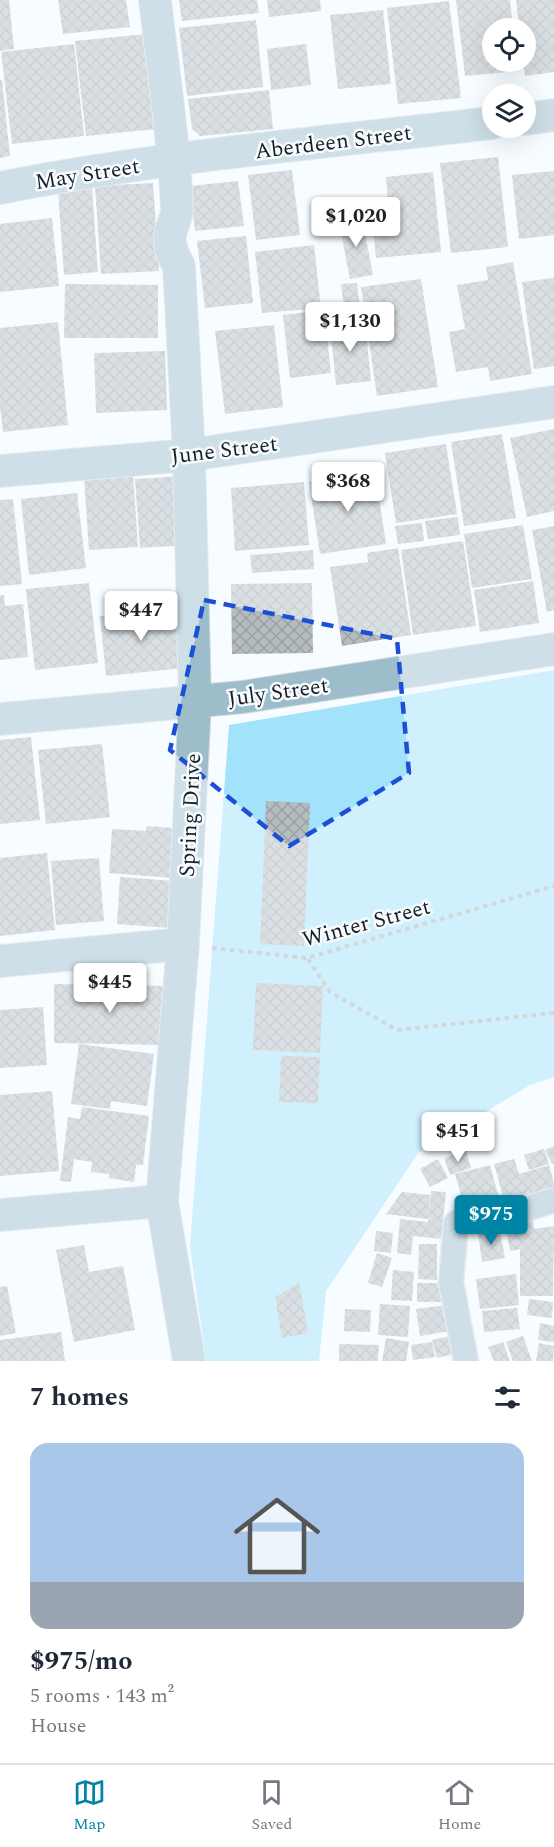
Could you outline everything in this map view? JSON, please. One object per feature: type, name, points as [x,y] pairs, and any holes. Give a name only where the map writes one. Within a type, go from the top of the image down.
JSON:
[{"type":"street","name":"Spring Drive","points":[[155,0],[177,213],[171,226],[170,240],[172,253],[179,266],[189,455],[195,702],[183,944],[162,1201],[189,1361]]},
{"type":"street","points":[[536,117],[554,115]]},
{"type":"street","name":"Aberdeen Street","points":[[173,160],[482,124]]},
{"type":"street","name":"May Street","points":[[0,188],[50,178],[173,160]]},
{"type":"street","name":"June Street","points":[[0,471],[189,455],[554,402]]},
{"type":"street","name":"July Street","points":[[0,719],[243,697],[554,649]]},
{"type":"street","points":[[0,961],[183,944]]},
{"type":"street","points":[[466,1361],[451,1282],[456,1222],[526,1209],[554,1200]]},
{"type":"street","points":[[0,1215],[162,1201]]},
{"type":"path","name":"Winter Street","points":[[183,944],[307,958],[554,886]]},
{"type":"path","points":[[307,958],[330,992],[397,1030],[554,1013]]},
{"type":"highlighted area","points":[[204,600],[397,639],[409,773],[289,846],[170,750]]},
{"type":"shaded area","points":[[554,670],[554,1077],[530,1085],[419,1152],[326,1291],[319,1361],[206,1361],[190,1247],[229,725]]},
{"type":"building","points":[[0,0],[9,0],[14,49],[0,51]]},
{"type":"building","points":[[58,0],[126,0],[130,27],[63,34]]},
{"type":"building","points":[[179,0],[257,0],[259,13],[182,21]]},
{"type":"building","points":[[267,0],[320,0],[321,11],[269,17]]},
{"type":"building","points":[[456,0],[510,0],[512,18],[482,18],[482,72],[507,72],[465,76]]},
{"type":"building","points":[[516,0],[554,0],[554,72],[525,76],[524,72],[536,72],[536,18],[518,18]]},
{"type":"building","points":[[449,1],[461,98],[398,104],[387,8]]},
{"type":"building","points":[[383,10],[391,84],[338,89],[330,15]]},
{"type":"building","points":[[256,20],[263,87],[187,96],[179,28]]},
{"type":"building","points":[[146,34],[157,129],[86,136],[75,41]]},
{"type":"building","points":[[74,44],[84,136],[12,144],[1,52]]},
{"type":"building","points":[[306,44],[311,85],[271,90],[267,49]]},
{"type":"building","points":[[0,80],[2,80],[10,156],[0,158]]},
{"type":"building","points":[[269,90],[273,129],[200,136],[192,129],[188,99]]},
{"type":"building","points":[[498,157],[508,247],[451,253],[440,163]]},
{"type":"building","points":[[292,170],[300,235],[256,240],[248,175]]},
{"type":"building","points":[[554,171],[554,235],[519,239],[512,175]]},
{"type":"building","points":[[433,172],[441,252],[376,258],[372,215],[389,214],[386,177]]},
{"type":"building","points":[[238,181],[244,226],[195,231],[190,186]]},
{"type":"building","points":[[153,183],[159,271],[101,274],[95,186]]},
{"type":"building","points":[[92,188],[98,272],[64,275],[58,191]]},
{"type":"building","points":[[362,217],[373,275],[350,279],[339,222]]},
{"type":"building","points":[[52,218],[59,286],[0,292],[0,224]]},
{"type":"building","points":[[246,236],[253,303],[205,308],[197,241]]},
{"type":"building","points":[[314,245],[321,308],[262,313],[255,252]]},
{"type":"building","points":[[513,262],[532,374],[490,381],[488,367],[456,372],[449,332],[465,329],[457,285],[488,280],[486,267]]},
{"type":"building","points":[[554,278],[554,366],[534,369],[522,282]]},
{"type":"building","points":[[421,279],[438,387],[377,396],[361,287]]},
{"type":"building","points":[[357,283],[361,317],[345,319],[341,284]]},
{"type":"building","points":[[65,284],[158,285],[158,338],[64,338]]},
{"type":"building","points":[[324,310],[331,373],[290,378],[283,315]]},
{"type":"building","points":[[58,322],[68,425],[3,432],[0,406],[0,328]]},
{"type":"building","points":[[365,322],[371,381],[336,385],[330,325]]},
{"type":"building","points":[[274,325],[283,407],[225,414],[215,331]]},
{"type":"building","points":[[165,351],[167,410],[96,413],[94,353]]},
{"type":"building","points":[[554,429],[554,511],[527,517],[510,438]]},
{"type":"building","points":[[502,434],[516,518],[464,526],[451,442]]},
{"type":"building","points":[[446,444],[457,514],[396,523],[385,453]]},
{"type":"building","points":[[375,472],[386,544],[320,554],[309,482]]},
{"type":"building","points":[[133,474],[138,547],[89,550],[84,477]]},
{"type":"building","points":[[184,476],[188,545],[140,548],[135,479]]},
{"type":"building","points":[[304,482],[309,545],[235,551],[231,488]]},
{"type":"building","points":[[77,493],[86,568],[29,575],[21,499]]},
{"type":"building","points":[[13,499],[22,584],[0,586],[0,500]]},
{"type":"building","points":[[458,517],[460,535],[428,539],[425,521]]},
{"type":"building","points":[[422,523],[424,541],[398,544],[395,526]]},
{"type":"building","points":[[523,525],[532,579],[472,588],[464,534]]},
{"type":"building","points":[[554,526],[554,610],[547,612],[532,530]]},
{"type":"building","points":[[463,541],[476,626],[413,635],[401,550]]},
{"type":"building","points":[[398,548],[411,635],[342,646],[330,567],[368,562],[367,553]]},
{"type":"building","points":[[313,550],[314,569],[252,573],[250,555]]},
{"type":"building","points":[[533,581],[539,623],[480,632],[474,590]]},
{"type":"building","points":[[89,583],[98,663],[35,670],[26,589]]},
{"type":"building","points":[[312,583],[313,653],[232,654],[231,584]]},
{"type":"building","points":[[0,595],[4,595],[5,606],[23,604],[28,657],[0,660]]},
{"type":"building","points":[[176,608],[183,668],[106,676],[100,616]]},
{"type":"building","points":[[31,737],[40,820],[0,824],[0,740]]},
{"type":"building","points":[[102,744],[110,817],[46,824],[38,750]]},
{"type":"building","points":[[266,801],[310,803],[304,946],[260,944]]},
{"type":"building","points":[[146,826],[173,828],[185,879],[109,873],[112,829],[146,831]]},
{"type":"building","points":[[47,853],[55,930],[0,936],[0,858]]},
{"type":"building","points":[[99,858],[104,921],[56,925],[51,861]]},
{"type":"building","points":[[120,877],[174,881],[171,928],[117,924]]},
{"type":"building","points":[[256,983],[323,986],[320,1053],[253,1050]]},
{"type":"building","points":[[54,984],[167,986],[166,1045],[54,1043]]},
{"type":"building","points":[[43,1007],[47,1065],[0,1068],[0,1010]]},
{"type":"building","points":[[79,1044],[154,1054],[147,1106],[111,1101],[110,1109],[71,1104]]},
{"type":"building","points":[[281,1056],[320,1057],[318,1103],[279,1102]]},
{"type":"building","points":[[52,1091],[59,1171],[0,1176],[0,1095]]},
{"type":"building","points":[[82,1107],[149,1116],[143,1165],[136,1165],[134,1182],[109,1178],[109,1174],[91,1172],[92,1162],[74,1159],[71,1182],[60,1181],[68,1117],[80,1119]]},
{"type":"building","points":[[554,1146],[554,1163],[552,1164],[545,1150]]},
{"type":"building","points":[[544,1149],[549,1164],[529,1170],[524,1155]]},
{"type":"building","points":[[466,1151],[471,1168],[450,1175],[444,1158]]},
{"type":"building","points":[[438,1159],[448,1178],[430,1187],[420,1169]]},
{"type":"building","points":[[514,1159],[519,1174],[549,1165],[554,1183],[554,1197],[507,1211],[494,1164]]},
{"type":"building","points":[[490,1165],[500,1202],[466,1212],[455,1174]]},
{"type":"building","points":[[431,1191],[446,1192],[441,1239],[413,1236],[411,1255],[397,1253],[400,1219],[428,1222]]},
{"type":"building","points":[[402,1192],[430,1195],[428,1219],[386,1214]]},
{"type":"building","points":[[533,1219],[534,1229],[554,1226],[553,1296],[520,1296],[520,1249],[510,1251],[505,1223]]},
{"type":"building","points":[[376,1231],[393,1233],[391,1253],[374,1251]]},
{"type":"building","points":[[500,1231],[505,1258],[482,1262],[478,1234]]},
{"type":"building","points":[[419,1244],[437,1244],[437,1280],[418,1279]]},
{"type":"building","points":[[84,1245],[89,1272],[123,1266],[135,1330],[74,1342],[56,1250]]},
{"type":"building","points":[[377,1253],[392,1258],[382,1287],[368,1283]]},
{"type":"building","points":[[393,1270],[414,1272],[412,1301],[391,1300]]},
{"type":"building","points":[[516,1274],[519,1305],[480,1309],[476,1279]]},
{"type":"building","points":[[299,1283],[308,1333],[282,1338],[275,1297]]},
{"type":"building","points":[[417,1283],[441,1283],[441,1302],[417,1302]]},
{"type":"building","points":[[7,1286],[16,1333],[0,1336],[0,1287]]},
{"type":"building","points":[[529,1299],[553,1302],[552,1318],[527,1315]]},
{"type":"building","points":[[380,1304],[410,1306],[408,1337],[378,1335]]},
{"type":"building","points":[[446,1305],[450,1331],[420,1336],[416,1309]]},
{"type":"building","points":[[517,1308],[520,1329],[484,1332],[482,1311]]},
{"type":"building","points":[[345,1309],[371,1310],[370,1332],[344,1331]]},
{"type":"building","points":[[540,1323],[554,1326],[554,1342],[538,1340]]},
{"type":"building","points":[[61,1332],[65,1361],[0,1361],[0,1340]]},
{"type":"building","points":[[455,1335],[459,1353],[437,1358],[432,1340]]},
{"type":"building","points":[[523,1336],[532,1361],[513,1361],[506,1342]]},
{"type":"building","points":[[386,1338],[409,1342],[406,1361],[382,1361]]},
{"type":"building","points":[[432,1342],[435,1357],[413,1360],[411,1345]]},
{"type":"building","points":[[503,1342],[510,1361],[494,1361],[488,1347]]},
{"type":"building","points":[[539,1343],[554,1346],[553,1361],[536,1361]]},
{"type":"building","points":[[339,1344],[379,1345],[378,1361],[339,1361]]}]
